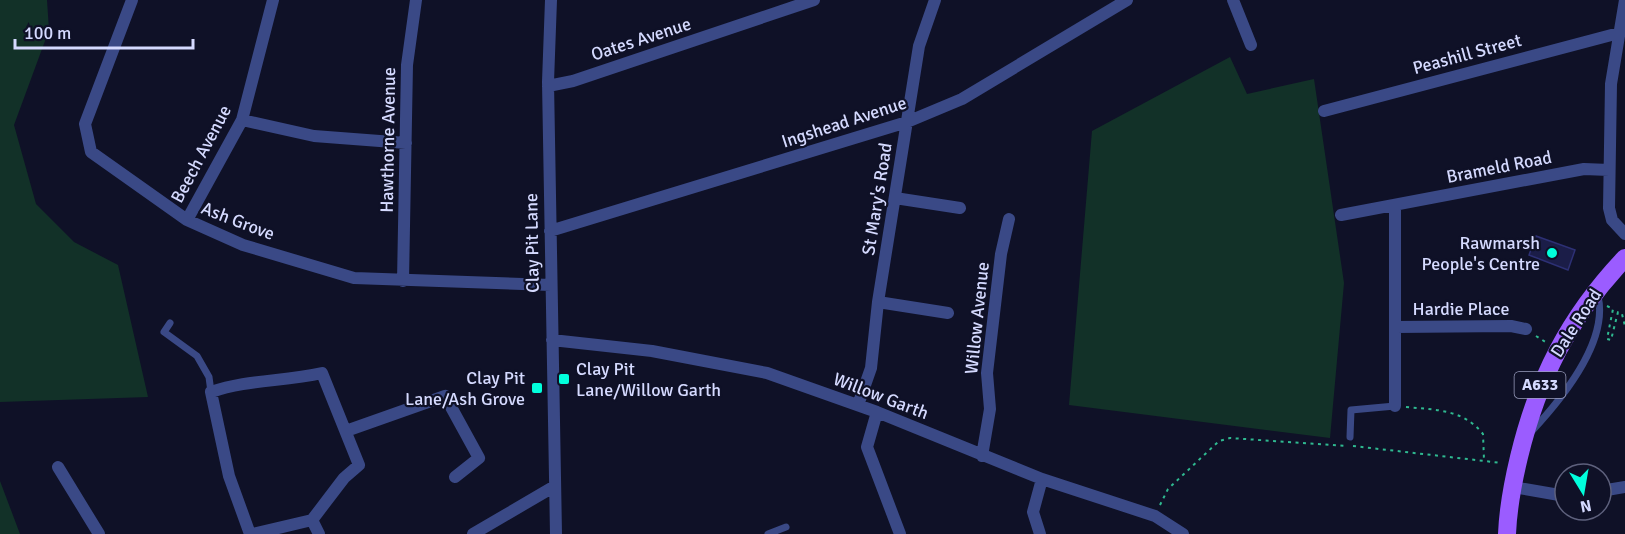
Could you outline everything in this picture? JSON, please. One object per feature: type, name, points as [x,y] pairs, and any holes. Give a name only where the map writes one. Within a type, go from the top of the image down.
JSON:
[{"type":"main road","name":"Dale Road","points":[[1507,534],[1513,487],[1523,440],[1544,374],[1580,311],[1598,296],[1625,258]]},
{"type":"street","name":"Ash Grove","points":[[132,0],[85,124],[91,152],[187,220],[243,245],[354,278],[551,285]]},
{"type":"street","name":"Beech Avenue","points":[[187,220],[242,120],[273,0]]},
{"type":"street","name":"Hawthorne Avenue","points":[[403,281],[407,65],[416,0]]},
{"type":"street","name":"Clay Pit Lane","points":[[551,0],[548,86],[556,534]]},
{"type":"street","name":"Oates Avenue","points":[[548,86],[573,81],[814,0]]},
{"type":"street","name":"St Mary's Road","points":[[858,405],[871,368],[878,302],[919,46],[935,0]]},
{"type":"street","name":"Ingshead Avenue","points":[[550,231],[907,122],[962,99],[1127,0]]},
{"type":"street","points":[[1233,0],[1251,45]]},
{"type":"street","points":[[1624,0],[1611,84],[1610,215],[1625,234]]},
{"type":"street","name":"Peashill Street","points":[[1324,111],[1619,33]]},
{"type":"street","points":[[242,120],[314,136],[406,143]]},
{"type":"street","name":"Brameld Road","points":[[1341,214],[1395,206],[1584,169],[1610,170]]},
{"type":"street","points":[[896,198],[960,208]]},
{"type":"street","points":[[1395,206],[1395,406]]},
{"type":"street","name":"Willow Avenue","points":[[982,456],[990,409],[987,373],[1001,254],[1009,219]]},
{"type":"street","points":[[878,302],[948,313]]},
{"type":"street","name":"Hardie Place","points":[[1395,327],[1511,326],[1526,329]]},
{"type":"street","name":"Willow Garth","points":[[552,340],[652,351],[767,373],[877,411],[1042,479],[1155,516],[1183,534]]},
{"type":"street","points":[[322,373],[359,465],[344,478],[312,520],[252,534],[229,476],[211,392],[239,382],[288,381],[322,373]]},
{"type":"street","points":[[346,431],[445,396],[479,458],[455,477]]},
{"type":"street","points":[[877,411],[867,447],[900,534]]},
{"type":"street","points":[[58,467],[99,534]]},
{"type":"street","points":[[1040,534],[1033,512],[1042,479]]},
{"type":"street","points":[[473,534],[555,486]]},
{"type":"street","points":[[1513,487],[1553,494]]},
{"type":"street","points":[[312,520],[319,534]]},
{"type":"lane","points":[[1523,440],[1556,404],[1586,359],[1595,332],[1598,296]]},
{"type":"lane","points":[[170,323],[164,333],[197,356],[209,377],[211,392]]},
{"type":"lane","points":[[1350,437],[1351,410],[1395,406]]},
{"type":"lane","points":[[768,534],[786,526]]},
{"type":"path","points":[[1598,296],[1613,309],[1607,339],[1611,340],[1618,312],[1622,314],[1625,326]]},
{"type":"path","points":[[1526,329],[1557,349]]},
{"type":"path","points":[[1395,406],[1449,411],[1462,416],[1483,435],[1484,460]]},
{"type":"path","points":[[1350,437],[1350,446]]},
{"type":"path","points":[[1155,516],[1168,489],[1219,441],[1230,438],[1350,446],[1484,460],[1517,466]]},
{"type":"green space","points":[[0,0],[47,0],[49,30],[14,125],[36,204],[74,242],[118,265],[148,397],[0,402]]},
{"type":"green space","points":[[1230,57],[1247,94],[1314,79],[1344,283],[1330,438],[1069,405],[1092,131]]},
{"type":"green space","points":[[0,481],[20,534],[0,534]]},
{"type":"building","name":"Rawmarsh People's Centre","points":[[1536,236],[1575,250],[1568,270],[1529,255]]},
{"type":"place","name":"Rawmarsh People's Centre","points":[[1552,253]]},
{"type":"place","name":"Clay Pit Lane/Willow Garth","points":[[564,379]]},
{"type":"place","name":"Clay Pit Lane/Ash Grove","points":[[537,388]]}]
